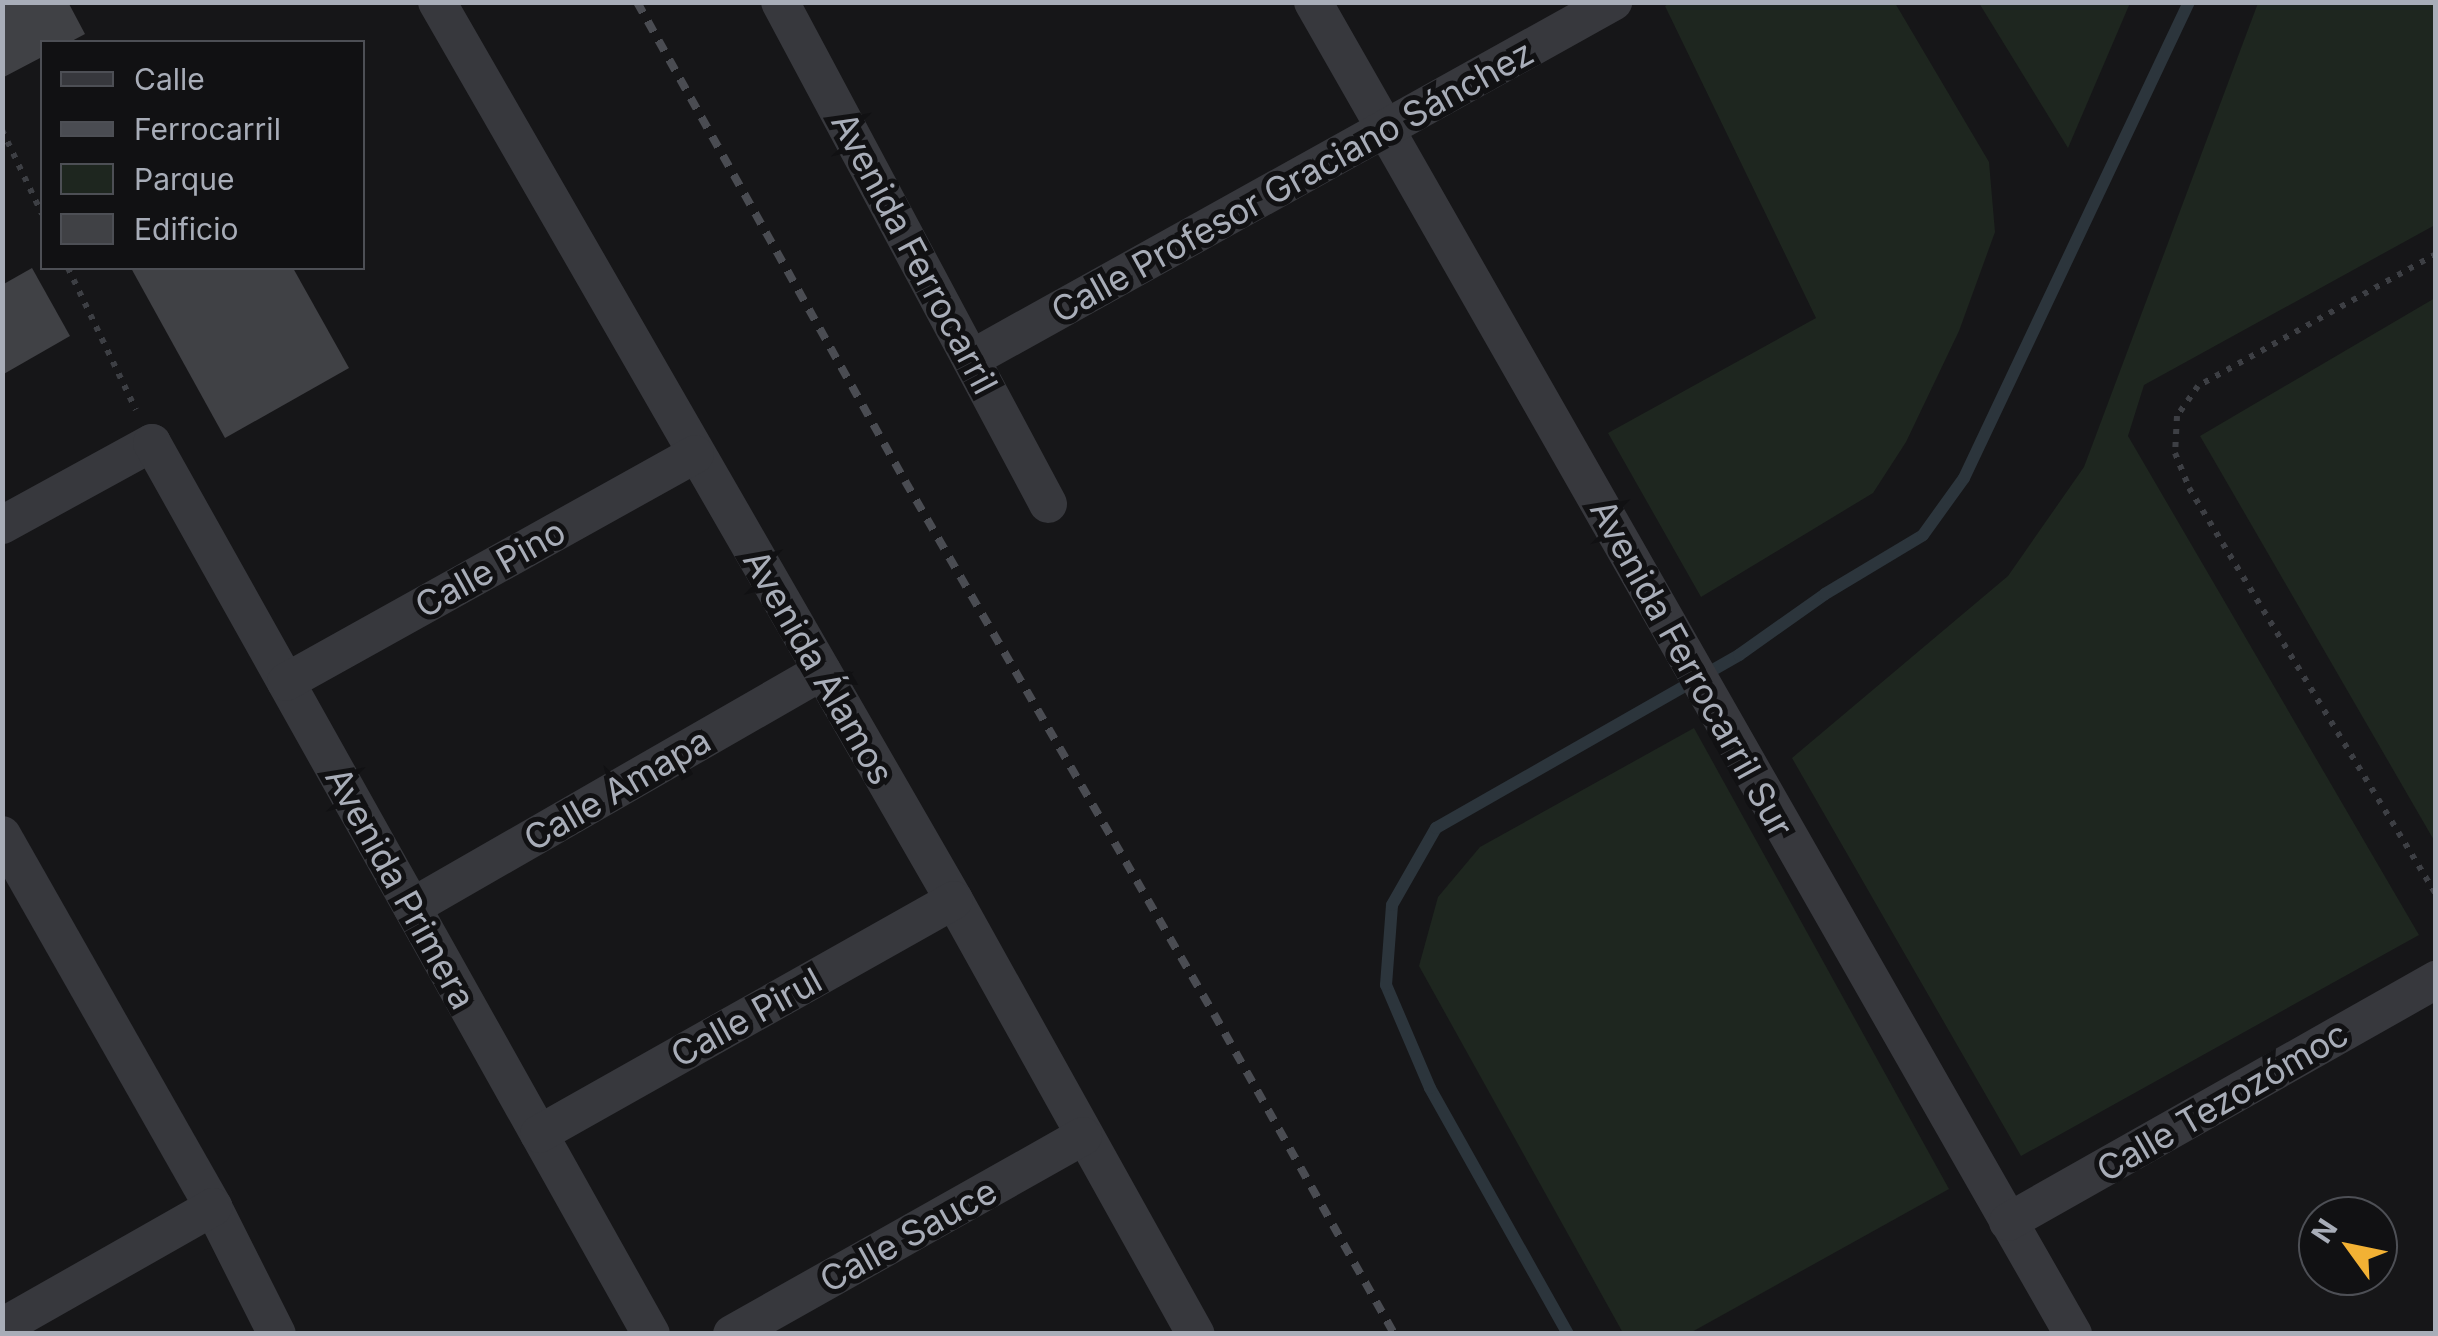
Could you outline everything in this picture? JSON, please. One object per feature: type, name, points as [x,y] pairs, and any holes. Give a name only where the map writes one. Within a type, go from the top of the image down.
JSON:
[{"type":"street","name":"Avenida Álamos","points":[[437,2],[954,900],[1196,1334]]},
{"type":"street","name":"Avenida Ferrocarril","points":[[780,2],[1048,504]]},
{"type":"street","name":"Avenida Ferrocarril Sur","points":[[1312,2],[2073,1334]]},
{"type":"street","name":"Calle Profesor Graciano Sánchez","points":[[971,359],[1612,2]]},
{"type":"street","points":[[2,525],[152,443]]},
{"type":"street","name":"Avenida Primera","points":[[152,443],[651,1334]]},
{"type":"street","name":"Calle Pino","points":[[286,682],[695,454]]},
{"type":"street","name":"Calle Amapa","points":[[412,906],[822,671]]},
{"type":"street","points":[[2,835],[213,1206],[277,1334]]},
{"type":"street","name":"Calle Pirul","points":[[539,1134],[954,900]]},
{"type":"street","name":"Calle Tezozómoc","points":[[2008,1222],[2436,980]]},
{"type":"street","name":"Calle Sauce","points":[[732,1334],[1084,1136]]},
{"type":"street","points":[[6,1317],[213,1206]]},
{"type":"path","points":[[2,130],[40,210]]},
{"type":"path","points":[[2436,254],[2198,386],[2177,416],[2174,452],[2189,488],[2436,895]]},
{"type":"path","points":[[69,270],[152,443]]},
{"type":"green space","points":[[1895,3],[1989,162],[1995,232],[1959,331],[1906,442],[1873,493],[1701,597],[1608,433],[1816,318],[1665,6]]},
{"type":"green space","points":[[1979,3],[2130,3],[2068,148]]},
{"type":"green space","points":[[2258,3],[2435,3],[2435,225],[2144,385],[2128,436],[2419,935],[2021,1156],[1792,758],[2008,576],[2084,467]]},
{"type":"green space","points":[[2435,298],[2435,842],[2200,436]]},
{"type":"green space","points":[[1694,728],[1949,1189],[1690,1333],[1623,1333],[1419,966],[1438,897],[1480,847]]},
{"type":"building","points":[[2,2],[68,2],[85,34],[74,40],[40,40],[40,58],[2,78]]},
{"type":"building","points":[[32,268],[70,336],[2,375],[2,285]]},
{"type":"building","points":[[132,270],[294,270],[349,368],[225,438]]},
{"type":"waterway","points":[[1568,1334],[1430,1088],[1386,985],[1392,905],[1436,828],[1739,655],[1825,594],[1923,535],[1964,478],[2189,2]]},
{"type":"railway","points":[[637,2],[905,481],[1394,1334]]}]
